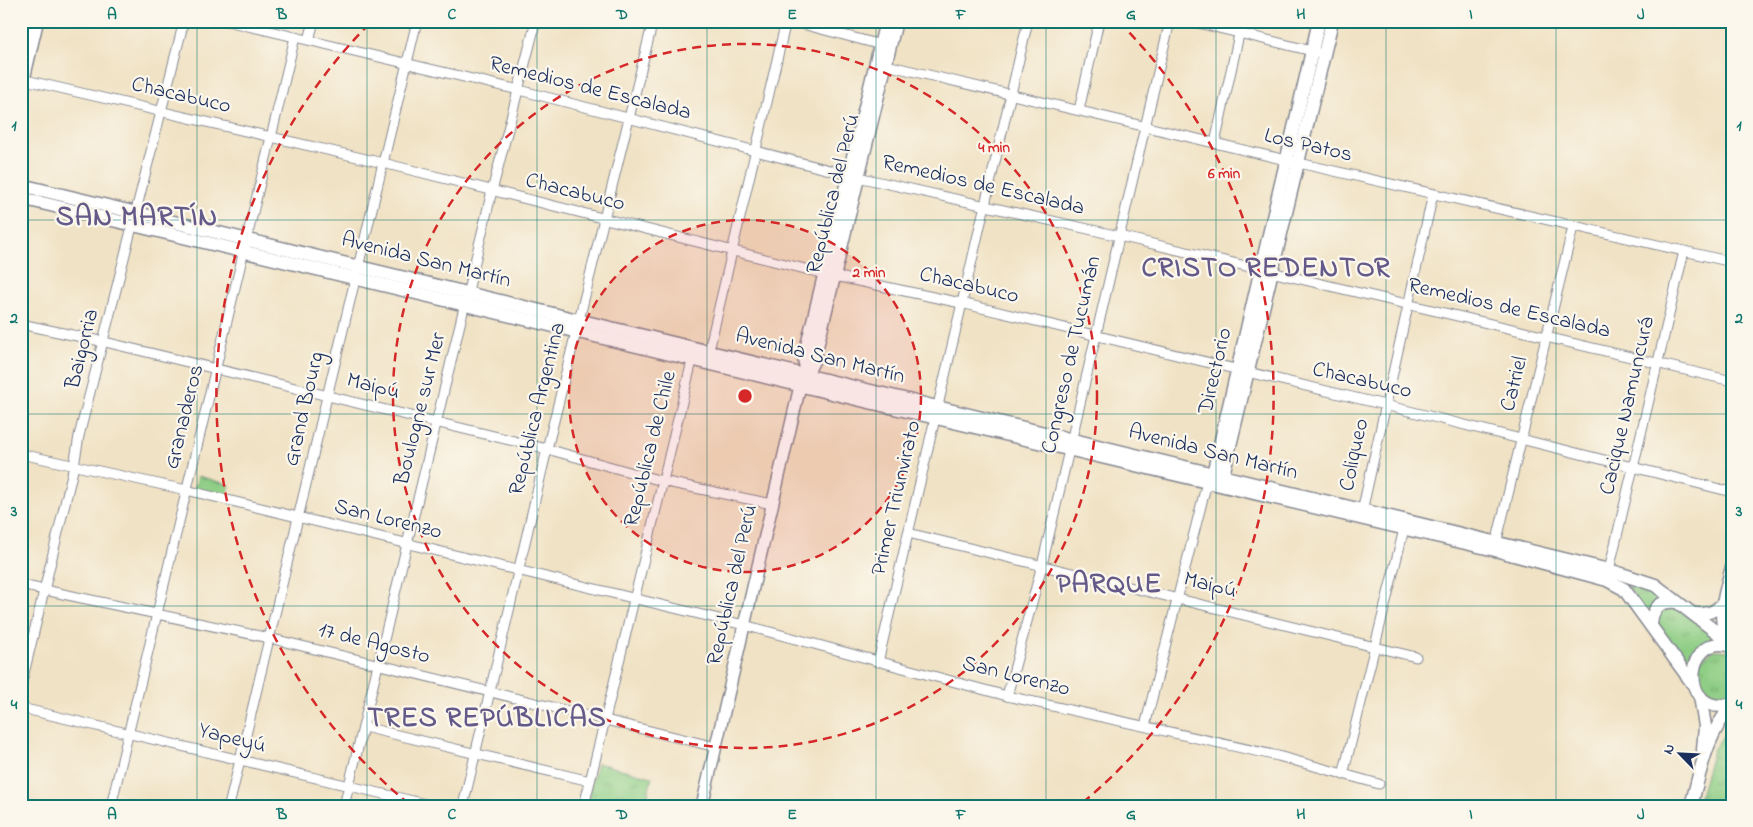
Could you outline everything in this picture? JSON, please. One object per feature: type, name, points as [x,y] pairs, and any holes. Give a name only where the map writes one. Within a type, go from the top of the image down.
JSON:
[{"type":"main road","points":[[21,41],[26,21]]},
{"type":"main road","points":[[22,82],[38,21]]},
{"type":"main road","name":"República del Perú","points":[[886,21],[886,46]]},
{"type":"main road","name":"República del Perú","points":[[800,386],[814,359],[830,275],[854,176],[886,46],[896,21]]},
{"type":"main road","name":"Directorio","points":[[1216,480],[1267,271],[1299,163],[1318,53],[1319,21]]},
{"type":"main road","name":"Directorio","points":[[1267,271],[1286,160],[1318,53],[1332,21]]},
{"type":"main road","name":"Avenida San Martín","points":[[21,185],[244,252],[800,386],[936,412],[1655,585],[1730,644]]},
{"type":"main road","name":"Avenida San Martín","points":[[21,198],[247,238],[807,374],[936,412]]},
{"type":"main road","name":"Avenida San Martín","points":[[1361,514],[1404,529],[1496,546]]},
{"type":"main road","points":[[1608,575],[1624,589],[1700,696],[1705,726],[1701,765],[1691,806]]},
{"type":"main road","points":[[1651,625],[1651,616],[1659,604],[1669,601],[1677,602]]},
{"type":"main road","points":[[1693,684],[1693,667],[1703,652],[1719,645],[1730,644]]},
{"type":"main road","points":[[1700,696],[1716,705],[1732,705]]},
{"type":"main road","points":[[1701,765],[1718,724],[1732,705]]},
{"type":"street","name":"Baigorria","points":[[21,686],[74,466],[79,436],[105,342],[184,21]]},
{"type":"street","name":"Remedios de Escalada","points":[[227,21],[520,90],[628,120],[854,176],[1119,236],[1732,381]]},
{"type":"street","points":[[309,40],[314,21]]},
{"type":"street","name":"Grand Bourg","points":[[229,806],[417,21]]},
{"type":"street","name":"Boulogne sur Mer","points":[[344,806],[492,191],[520,90],[536,21]]},
{"type":"street","name":"República Argentina","points":[[463,806],[547,449],[653,21]]},
{"type":"street","points":[[709,350],[730,251],[786,21]]},
{"type":"street","points":[[790,21],[886,46]]},
{"type":"street","name":"Primer Triunvirato","points":[[878,662],[1028,21]]},
{"type":"street","points":[[1079,110],[1099,21]]},
{"type":"street","name":"Congreso de Tucumán","points":[[1007,696],[1042,565],[1170,21]]},
{"type":"street","points":[[1190,21],[1318,53]]},
{"type":"street","points":[[1215,143],[1242,21]]},
{"type":"street","name":"Granaderos","points":[[111,806],[295,37]]},
{"type":"street","name":"Los Patos","points":[[882,63],[1012,93],[1145,127],[1573,227],[1732,262]]},
{"type":"street","name":"Chacabuco","points":[[22,82],[161,110],[271,136],[730,251],[1385,405],[1732,492]]},
{"type":"street","name":"Coliqueo","points":[[1361,514],[1433,194]]},
{"type":"street","name":"Catriel","points":[[1496,546],[1573,227]]},
{"type":"street","name":"Cacique Namuncurá","points":[[1608,575],[1684,251]]},
{"type":"street","name":"Maipú","points":[[21,324],[105,342],[547,449],[662,481],[772,504]]},
{"type":"street","name":"República de Chile","points":[[584,806],[692,361],[709,350]]},
{"type":"street","name":"República del Perú","points":[[702,806],[800,386]]},
{"type":"street","name":"San Lorenzo","points":[[21,454],[186,490],[519,570],[744,625],[1007,696],[1278,756],[1380,784]]},
{"type":"street","name":"Directorio","points":[[1145,726],[1179,598],[1216,480]]},
{"type":"street","points":[[1344,775],[1404,529]]},
{"type":"street","name":"Maipú","points":[[908,533],[1416,657]]},
{"type":"street","points":[[1730,644],[1722,629],[1724,601],[1732,565]]},
{"type":"street","name":"17 de Agosto","points":[[21,585],[269,638],[716,747]]},
{"type":"street","points":[[1692,614],[1712,612],[1724,601]]},
{"type":"street","name":"Yapeyú","points":[[21,708],[434,806]]},
{"type":"street","points":[[364,727],[590,781]]},
{"type":"green space","points":[[198,476],[230,485],[226,499],[194,491]]},
{"type":"green space","points":[[1628,583],[1665,597],[1648,615],[1628,587]]},
{"type":"green space","points":[[1732,594],[1732,634],[1727,620]]},
{"type":"green space","points":[[1673,605],[1720,640],[1688,672],[1657,627],[1656,614]]},
{"type":"green space","points":[[1714,650],[1732,651],[1732,700],[1713,698],[1702,692],[1699,679],[1700,661]]},
{"type":"green space","points":[[1732,723],[1732,805],[1699,799],[1713,750]]},
{"type":"green space","points":[[597,763],[652,777],[645,806],[586,805]]},
{"type":"district","name":"SAN MARTÍN","points":[[137,218]]},
{"type":"district","name":"CRISTO REDENTOR","points":[[1266,269]]},
{"type":"district","name":"PARQUE","points":[[1109,585]]},
{"type":"district","name":"TRES REPÚBLICAS","points":[[487,719]]}]
